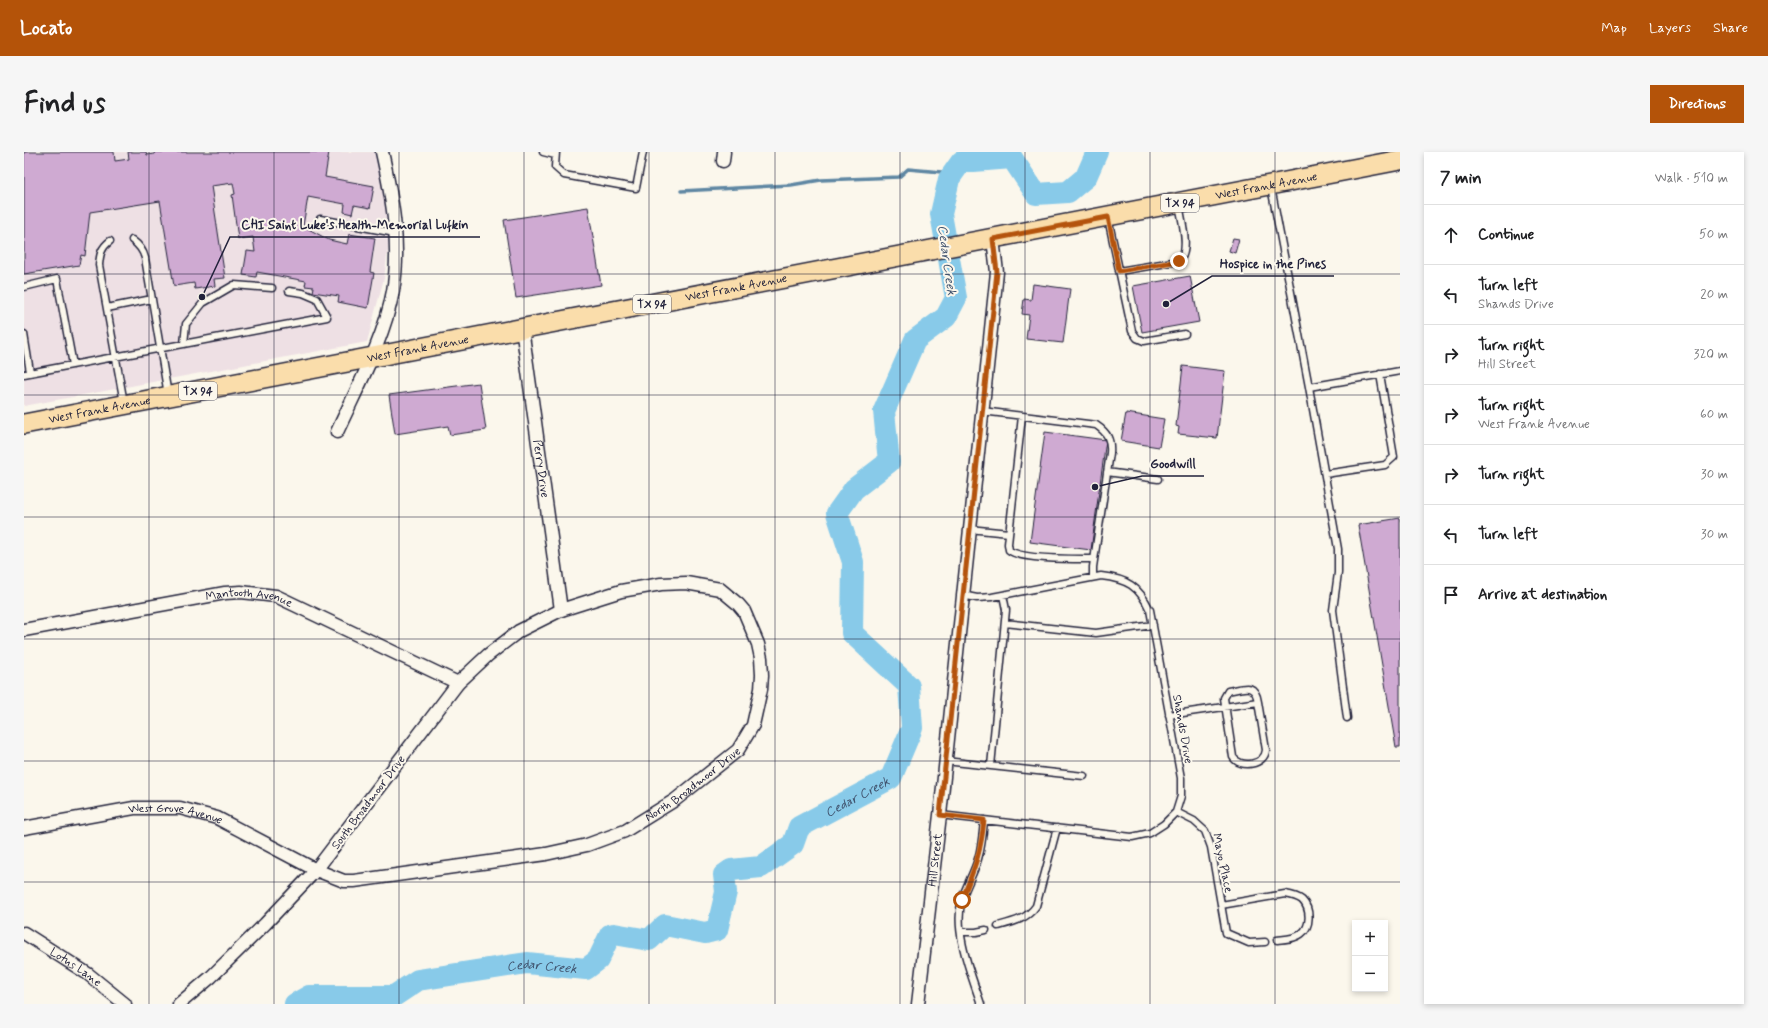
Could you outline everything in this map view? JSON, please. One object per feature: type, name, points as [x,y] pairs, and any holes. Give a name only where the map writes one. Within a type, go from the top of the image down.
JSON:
[{"type":"main road","name":"West Frank Avenue","points":[[24,424],[1400,160]]},
{"type":"street","points":[[337,432],[372,358],[384,325],[393,291],[395,233],[392,199],[382,152]]},
{"type":"street","name":"Hill Street","points":[[918,1004],[940,815],[997,272],[993,239]]},
{"type":"street","name":"Perry Drive","points":[[522,328],[561,610]]},
{"type":"street","name":"North Broadmoor Drive","points":[[316,870],[344,880],[368,880],[546,854],[587,845],[625,831],[675,800],[738,750],[754,725],[762,675],[761,658],[750,624],[744,611],[720,589],[686,583],[661,584],[621,591],[561,610]]},
{"type":"street","name":"Mantooth Avenue","points":[[24,630],[225,593],[258,593],[276,596],[458,683]]},
{"type":"street","name":"South Broadmoor Drive","points":[[179,1004],[211,977],[265,924],[316,870],[458,683],[488,655],[519,630],[561,610]]},
{"type":"street","name":"West Grove Avenue","points":[[24,828],[134,808],[180,808],[217,818],[316,870]]},
{"type":"street","name":"Lotus Lane","points":[[24,933],[88,974],[125,1004]]},
{"type":"lane","points":[[543,152],[555,154],[555,167],[564,174],[636,188],[643,152]]},
{"type":"lane","points":[[1271,185],[1338,549],[1338,573],[1333,610],[1347,718]]},
{"type":"lane","points":[[1119,271],[1179,261],[1182,259],[1185,241],[1179,203]]},
{"type":"lane","points":[[1108,217],[1132,331],[1137,338],[1144,341],[1185,334]]},
{"type":"lane","points":[[320,219],[395,233]]},
{"type":"lane","points":[[132,240],[139,244],[143,251],[169,396]]},
{"type":"lane","points":[[110,241],[104,246],[100,253],[99,265],[124,405]]},
{"type":"lane","points":[[24,287],[57,279],[73,364]]},
{"type":"lane","points":[[184,344],[186,324],[203,302],[234,285],[272,288]]},
{"type":"lane","points":[[24,334],[27,373],[327,317],[317,299],[303,293],[289,291]]},
{"type":"lane","points":[[107,308],[152,299]]},
{"type":"lane","points":[[1309,387],[1400,371]]},
{"type":"lane","points":[[1324,474],[1385,465],[1394,457],[1380,374]]},
{"type":"lane","points":[[982,411],[1096,426],[1103,430],[1111,443],[1108,472],[1094,560],[1093,577]]},
{"type":"lane","points":[[1022,416],[1008,548],[1014,553],[1032,557],[1094,560]]},
{"type":"lane","points":[[1108,472],[1158,479]]},
{"type":"lane","points":[[969,529],[1009,533]]},
{"type":"lane","name":"Shands Drive","points":[[962,595],[977,598],[1003,595],[1101,576],[1116,578],[1133,585],[1145,600],[1150,610],[1153,625],[1181,778],[1180,796],[1176,812]]},
{"type":"lane","points":[[991,766],[1006,610],[1003,595]]},
{"type":"lane","points":[[1005,623],[1096,634],[1153,625]]},
{"type":"lane","points":[[1247,688],[1257,692],[1258,702],[1266,755],[1262,760],[1244,764],[1235,760],[1233,757],[1224,698],[1228,691],[1247,688]]},
{"type":"lane","points":[[1169,715],[1258,702]]},
{"type":"lane","points":[[945,761],[1084,776]]},
{"type":"lane","points":[[940,815],[1132,837],[1150,833],[1164,824],[1176,812]]},
{"type":"lane","name":"Mayo Place","points":[[1176,812],[1194,821],[1205,831],[1211,847],[1226,933],[1249,943],[1265,942]]},
{"type":"lane","points":[[981,1004],[967,962],[961,932],[960,914],[962,900],[978,860],[982,843],[984,820]]},
{"type":"lane","points":[[998,926],[1021,919],[1032,912],[1036,906],[1057,828]]},
{"type":"lane","points":[[1221,905],[1284,894],[1301,899],[1307,909],[1309,922],[1308,928],[1294,938],[1277,940]]},
{"type":"lane","points":[[961,932],[986,930]]},
{"type":"shaded area","points":[[24,152],[376,152],[384,195],[389,243],[384,278],[367,342],[24,406]]},
{"type":"building","points":[[24,152],[114,152],[115,161],[129,159],[128,152],[146,152],[147,155],[154,154],[155,152],[329,152],[325,177],[374,186],[370,208],[354,205],[352,214],[344,212],[345,204],[308,197],[303,226],[329,240],[347,244],[349,234],[375,238],[370,272],[374,273],[368,308],[338,302],[339,296],[313,292],[314,287],[305,286],[306,281],[257,272],[256,277],[243,275],[247,251],[255,252],[253,237],[238,239],[232,195],[235,194],[233,183],[211,186],[225,278],[214,279],[215,286],[195,289],[194,283],[174,286],[160,201],[90,212],[85,256],[81,255],[79,265],[24,274]]},
{"type":"building","points":[[588,207],[601,285],[516,298],[504,220]]},
{"type":"building","points":[[1233,238],[1239,239],[1235,253],[1229,251]]},
{"type":"building","points":[[1190,276],[1199,322],[1142,332],[1133,286]]},
{"type":"building","points":[[1033,284],[1070,289],[1063,343],[1026,339],[1029,315],[1022,314],[1024,299],[1031,300]]},
{"type":"building","points":[[1183,366],[1225,371],[1217,438],[1178,434],[1179,427],[1176,426]]},
{"type":"building","points":[[479,383],[486,430],[450,435],[448,426],[395,434],[389,395]]},
{"type":"building","points":[[1126,413],[1164,419],[1159,447],[1121,441]]},
{"type":"building","points":[[1045,432],[1106,440],[1091,550],[1030,542]]},
{"type":"building","points":[[1400,518],[1400,747],[1396,747],[1358,525]]},
{"type":"waterway","name":"Cedar Creek","points":[[295,1004],[309,996],[394,996],[418,980],[527,963],[586,969],[598,960],[610,935],[614,934],[649,940],[665,925],[705,933],[717,930],[726,892],[724,875],[731,870],[761,867],[793,844],[799,827],[891,778],[912,728],[909,686],[852,633],[853,562],[837,513],[854,489],[889,462],[884,411],[915,340],[946,317],[956,298],[941,214],[949,179],[961,162],[1012,158],[1036,194],[1068,192],[1086,177],[1097,152]]},
{"type":"waterway","points":[[681,191],[791,185],[821,180],[899,177],[908,169],[953,173]]},
{"type":"place","name":"CHI Saint Luke's Health-Memorial Lufkin","points":[[202,297]]},
{"type":"place","name":"Hospice in the Pines","points":[[1166,304]]},
{"type":"place","name":"Goodwill","points":[[1095,487]]},
{"type":"route","points":[[962,900],[978,860],[982,843],[984,820],[940,815],[997,272],[993,239],[1108,217],[1119,271],[1179,261]]}]
